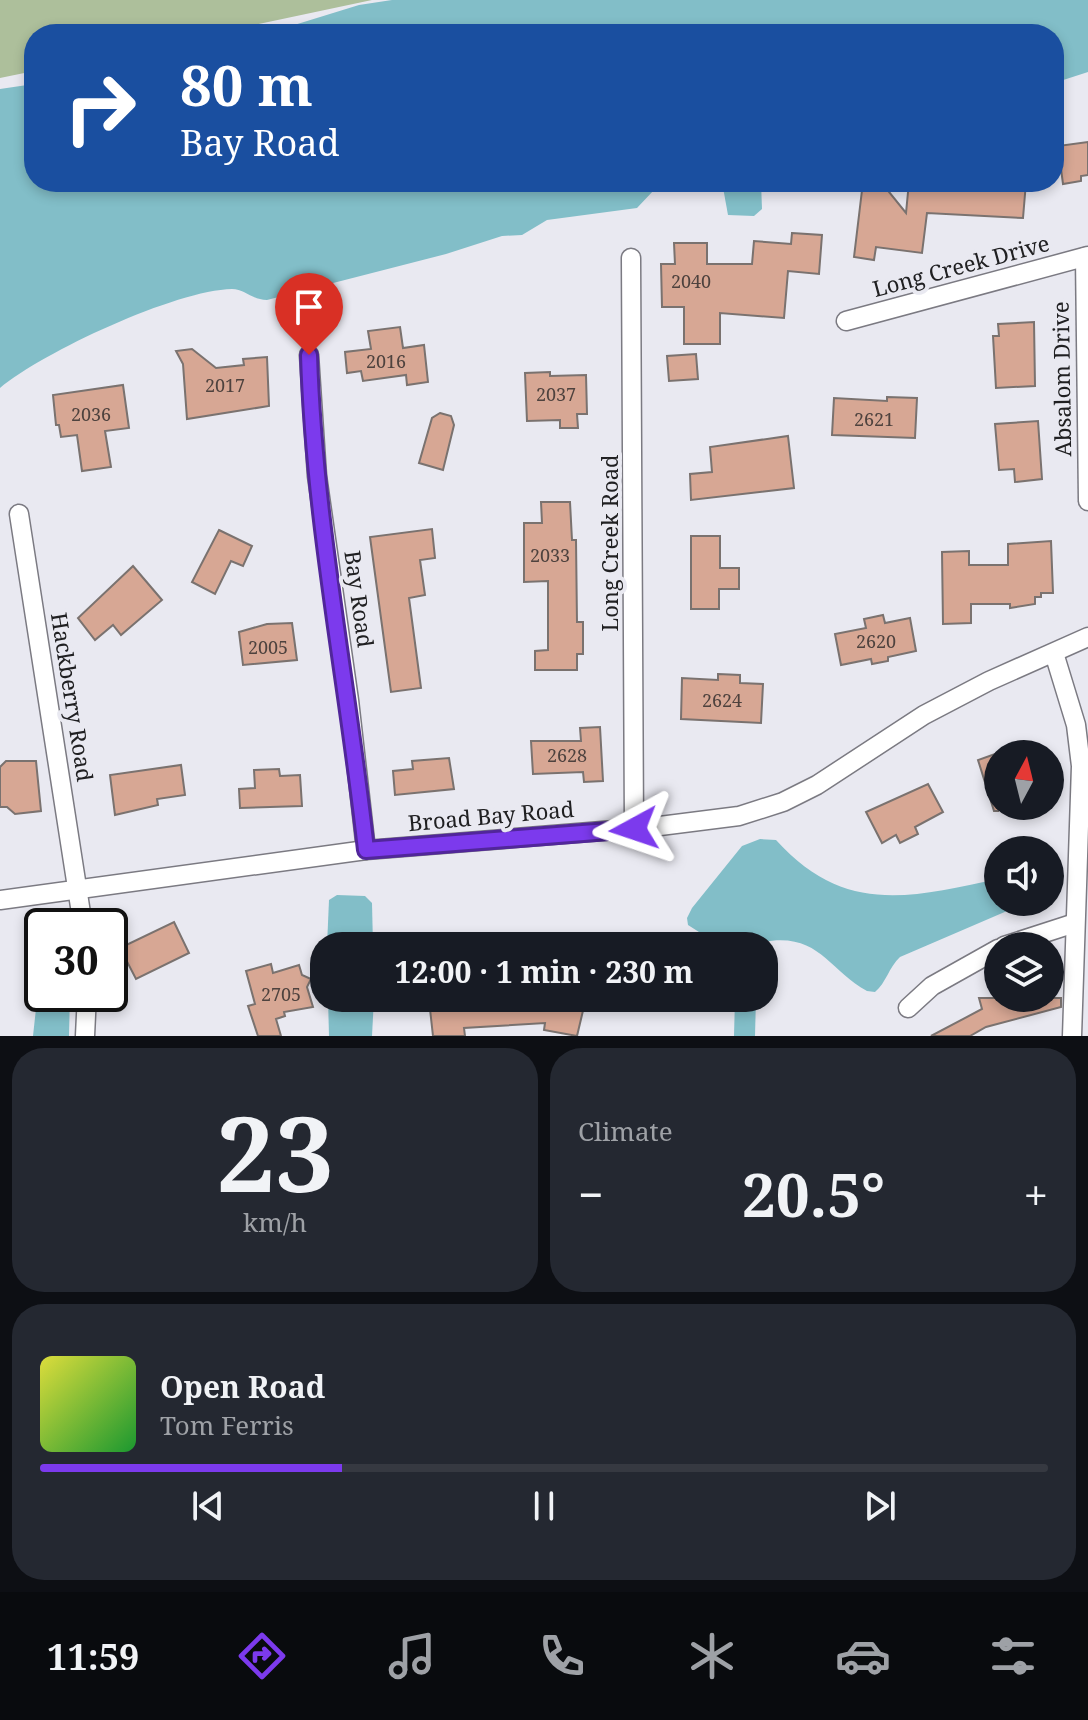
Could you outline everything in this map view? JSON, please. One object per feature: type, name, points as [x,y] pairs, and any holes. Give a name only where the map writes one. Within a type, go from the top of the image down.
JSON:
[{"type":"street","name":"Long Creek Drive","points":[[846,321],[1087,257]]},
{"type":"street","name":"Absalom Drive","points":[[1087,257],[1088,501]]},
{"type":"street","name":"Long Creek Road","points":[[631,258],[634,829]]},
{"type":"street","name":"Bay Road","points":[[309,355],[317,476],[349,700],[366,850]]},
{"type":"street","name":"Hackberry Road","points":[[19,514],[80,908]]},
{"type":"street","name":"Broad Bay Road","points":[[0,900],[366,850],[716,820],[783,802],[817,785],[924,715],[1088,637]]},
{"type":"street","points":[[1054,653],[1076,725],[1081,766],[1072,1036]]},
{"type":"street","points":[[1047,932],[1075,923]]},
{"type":"street","points":[[908,1008],[932,986],[984,957]]},
{"type":"street","points":[[85,1036],[86,1012]]},
{"type":"green space","points":[[0,0],[372,0],[258,24],[24,24],[24,73],[0,78]]},
{"type":"water","points":[[392,0],[1088,0],[1088,72],[1064,80],[1064,24],[297,24],[359,5]]},
{"type":"water","points":[[24,85],[24,192],[652,192],[637,208],[547,220],[522,235],[502,236],[446,254],[267,300],[232,289],[178,300],[78,341],[20,373],[0,388],[0,89]]},
{"type":"water","points":[[724,192],[761,192],[762,209],[754,216],[728,215]]},
{"type":"water","points":[[760,839],[776,840],[801,864],[827,880],[853,890],[879,895],[907,895],[984,882],[984,916],[995,916],[900,957],[879,988],[875,992],[867,991],[810,947],[778,940],[778,932],[699,932],[688,925],[687,918],[692,908],[742,846]]},
{"type":"water","points":[[337,895],[365,896],[372,903],[373,932],[328,932],[329,900]]},
{"type":"water","points":[[36,1012],[70,1012],[69,1036],[33,1036]]},
{"type":"water","points":[[328,1012],[373,1012],[372,1036],[329,1036]]},
{"type":"water","points":[[735,1012],[756,1012],[755,1036],[734,1036]]},
{"type":"building","points":[[1088,142],[1088,175],[1081,176],[1081,181],[1064,184],[1064,145]]},
{"type":"building","points":[[862,192],[889,192],[906,213],[908,192],[1025,192],[1023,218],[927,213],[922,253],[876,247],[874,260],[854,257]]},
{"type":"building","points":[[792,233],[822,235],[819,274],[788,271],[784,318],[720,313],[720,344],[684,344],[684,307],[662,307],[661,264],[675,264],[674,243],[707,243],[707,264],[752,264],[754,241],[791,244]]},
{"type":"building","points":[[1034,322],[1035,386],[996,388],[993,336],[999,336],[998,324]]},
{"type":"building","points":[[400,327],[403,348],[424,345],[428,382],[407,385],[406,375],[363,381],[361,371],[347,373],[345,352],[371,349],[368,331]]},
{"type":"building","points":[[192,349],[216,368],[244,365],[243,359],[267,357],[269,406],[187,419],[183,364],[176,351]]},
{"type":"building","points":[[696,354],[698,379],[669,381],[667,356]]},
{"type":"building","points":[[550,372],[550,376],[586,375],[587,414],[577,414],[578,428],[560,428],[560,420],[527,421],[525,373]]},
{"type":"building","points":[[123,385],[129,428],[105,431],[111,467],[82,471],[77,435],[61,437],[59,425],[56,425],[53,395]]},
{"type":"building","points":[[887,397],[917,398],[915,438],[832,435],[834,398],[887,401]]},
{"type":"building","points":[[440,413],[451,416],[454,425],[443,470],[419,463],[432,418]]},
{"type":"building","points":[[1038,421],[1042,479],[1015,482],[1014,469],[999,470],[995,424]]},
{"type":"building","points":[[788,436],[794,488],[691,500],[690,474],[712,472],[710,447]]},
{"type":"building","points":[[541,502],[570,502],[572,540],[576,540],[577,622],[583,622],[583,654],[577,654],[577,670],[535,670],[535,651],[548,650],[548,581],[524,582],[524,523],[542,523]]},
{"type":"building","points":[[432,529],[435,558],[420,560],[425,595],[409,598],[421,688],[391,692],[370,537]]},
{"type":"building","points":[[219,530],[252,546],[243,566],[231,561],[215,594],[192,582]]},
{"type":"building","points":[[691,536],[720,536],[720,568],[739,568],[739,589],[719,589],[719,609],[691,609]]},
{"type":"building","points":[[1051,541],[1053,593],[1041,593],[1041,597],[1035,597],[1035,604],[1010,608],[1010,604],[971,604],[971,623],[943,624],[942,552],[969,551],[969,565],[1008,565],[1008,544]]},
{"type":"building","points":[[133,566],[162,600],[121,635],[113,625],[95,640],[78,618]]},
{"type":"building","points":[[883,615],[885,623],[910,618],[916,651],[872,664],[871,659],[841,665],[835,634],[866,628],[864,619]]},
{"type":"building","points":[[292,623],[297,660],[243,665],[239,632],[267,624]]},
{"type":"building","points":[[718,674],[740,675],[740,683],[763,684],[761,723],[681,719],[682,678],[718,680]]},
{"type":"building","points":[[600,727],[603,781],[584,782],[583,772],[533,774],[531,741],[581,741],[580,728]]},
{"type":"building","points":[[449,758],[454,789],[395,795],[393,771],[413,769],[412,761]]},
{"type":"building","points":[[984,758],[984,779],[978,760]]},
{"type":"building","points":[[6,761],[36,761],[41,811],[15,814],[7,807],[0,807],[0,767]]},
{"type":"building","points":[[181,765],[185,795],[157,799],[158,805],[115,815],[110,775]]},
{"type":"building","points":[[279,769],[280,776],[300,775],[302,806],[240,808],[239,789],[255,788],[254,770]]},
{"type":"building","points":[[928,784],[943,812],[915,827],[918,834],[900,843],[896,835],[882,843],[866,812]]},
{"type":"building","points":[[174,922],[189,953],[136,979],[128,964],[128,944]]},
{"type":"building","points":[[271,964],[273,973],[299,965],[302,975],[310,979],[307,987],[310,1008],[284,1012],[285,1016],[276,1019],[281,1036],[258,1036],[248,1006],[255,1004],[246,971]]},
{"type":"building","points":[[979,998],[984,998],[984,1012],[1042,1012],[986,1027],[970,1036],[931,1036],[982,1009]]},
{"type":"building","points":[[430,1012],[583,1012],[577,1036],[544,1030],[545,1023],[464,1028],[465,1036],[433,1036]]},
{"type":"route","points":[[309,355],[317,476],[349,700],[366,850],[634,829]]}]
